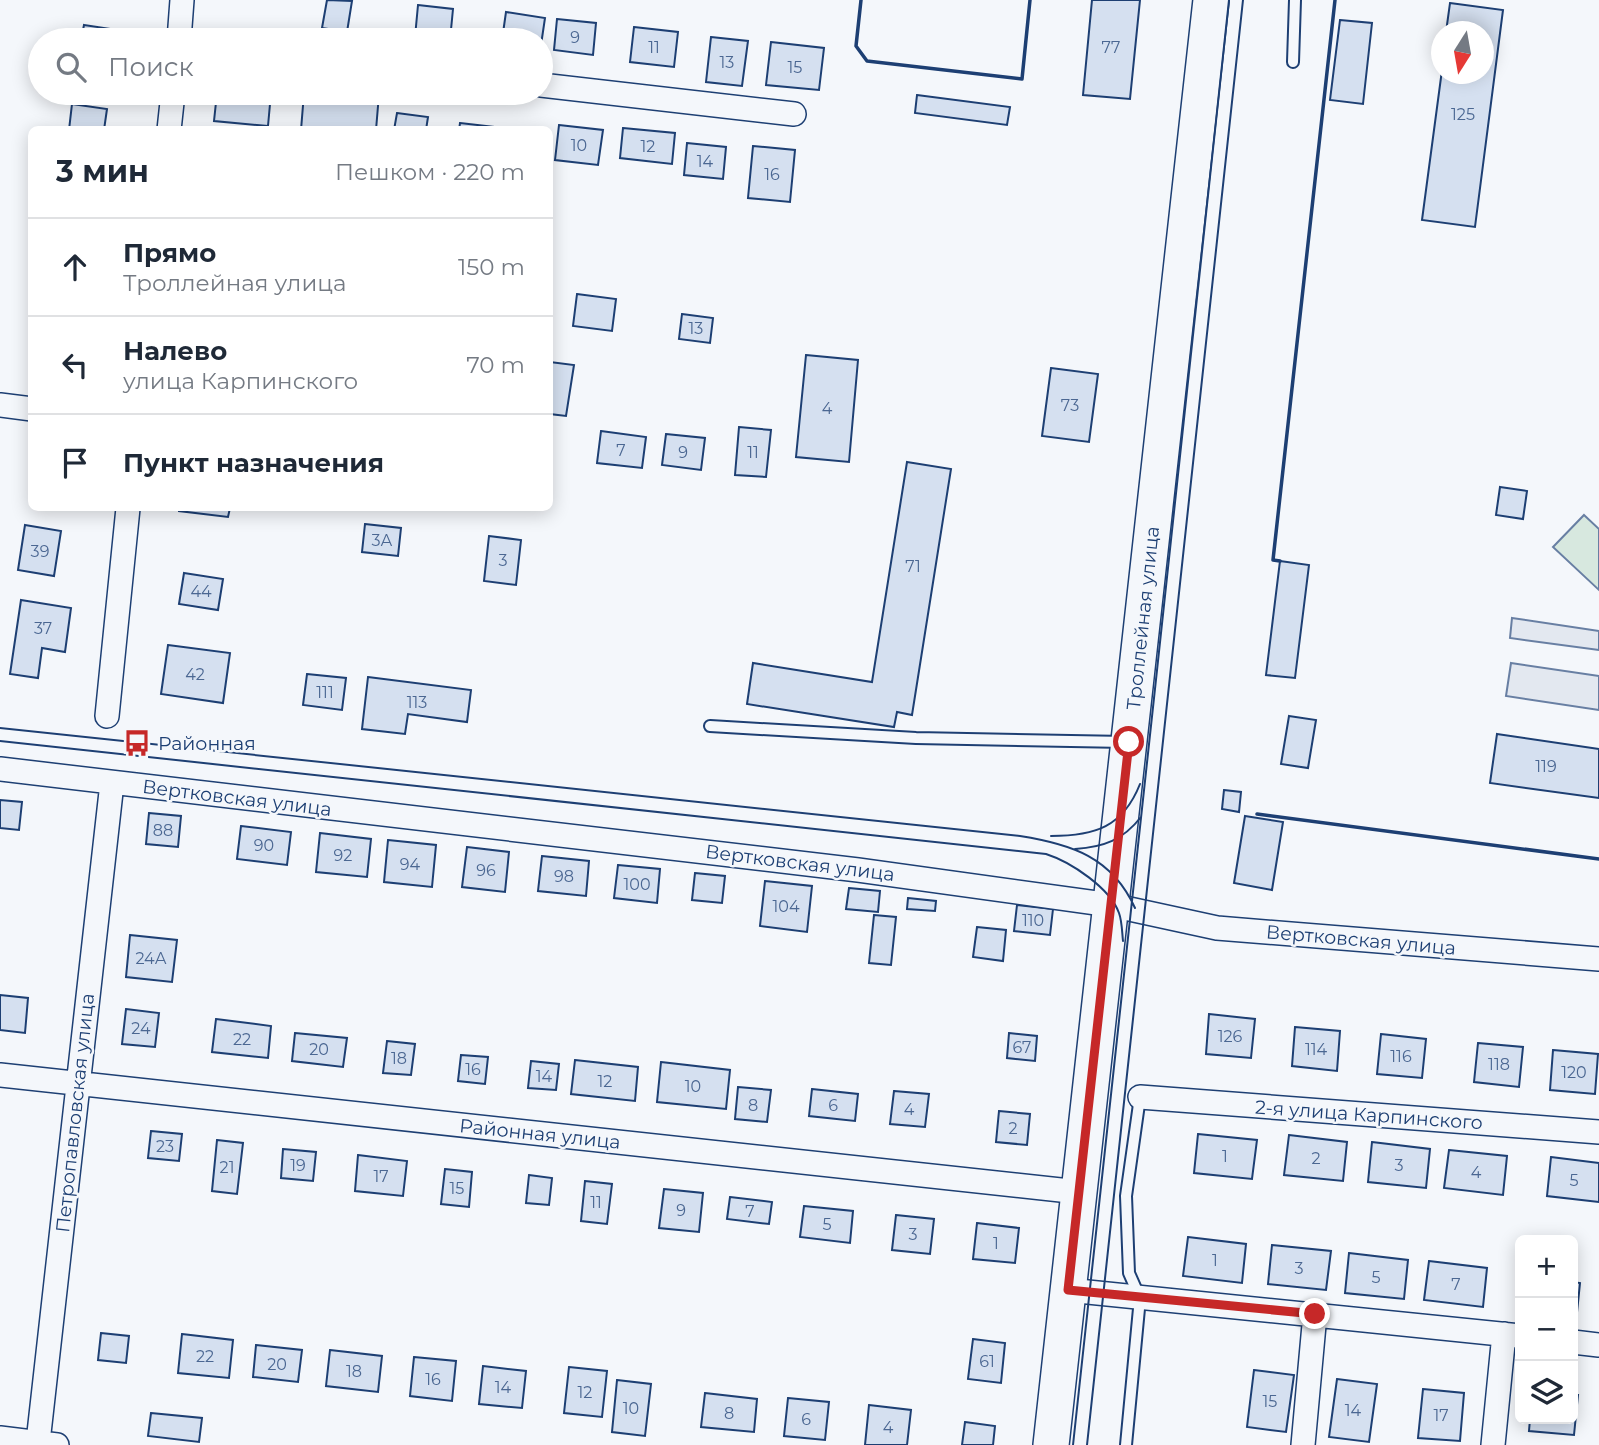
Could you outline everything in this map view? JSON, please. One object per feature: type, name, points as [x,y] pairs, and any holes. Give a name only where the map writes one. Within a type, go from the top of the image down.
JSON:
[{"type":"main road","name":"Троллейная улица","points":[[1051,1445],[1211,0]]},
{"type":"street","points":[[180,28],[182,0]]},
{"type":"street","points":[[553,86],[794,114]]},
{"type":"street","points":[[169,126],[172,105]]},
{"type":"street","points":[[0,405],[28,408]]},
{"type":"street","points":[[107,716],[128,511]]},
{"type":"street","name":"Вертковская улица","points":[[0,769],[858,870],[1111,905],[1217,928],[1599,959]]},
{"type":"street","name":"Петропавловская улица","points":[[48,1444],[78,1084],[113,783]]},
{"type":"street","name":"Районная улица","points":[[0,1075],[1079,1192]]},
{"type":"street","name":"2-я улица Карпинского","points":[[1139,1097],[1599,1132]]},
{"type":"street","points":[[1068,1290],[1512,1335],[1493,1445]]},
{"type":"street","points":[[1303,1445],[1315,1314]]},
{"type":"street","points":[[1578,1343],[1599,1345]]},
{"type":"street","points":[[0,1437],[48,1444]]},
{"type":"lane","points":[[1293,62],[1295,0]]},
{"type":"lane","points":[[710,726],[916,738],[1129,742]]},
{"type":"lane","points":[[1126,1445],[1140,1298],[1129,1273],[1126,1196],[1139,1097]]},
{"type":"shaded area","points":[[1584,515],[1599,529],[1599,590],[1553,547]]},
{"type":"shaded area","points":[[1512,618],[1599,631],[1599,650],[1510,638]]},
{"type":"shaded area","points":[[1511,663],[1599,676],[1599,710],[1506,696]]},
{"type":"building","points":[[327,0],[352,1],[348,28],[322,28]]},
{"type":"building","points":[[1092,0],[1140,0],[1130,99],[1083,95]]},
{"type":"building","points":[[1450,3],[1503,10],[1494,80],[1494,21],[1448,21]]},
{"type":"building","points":[[418,5],[453,9],[451,28],[416,28]]},
{"type":"building","points":[[506,12],[545,18],[544,28],[504,28]]},
{"type":"building","points":[[557,19],[596,23],[593,55],[554,50]]},
{"type":"building","points":[[1340,20],[1372,23],[1363,104],[1330,100]]},
{"type":"building","points":[[84,25],[104,28],[83,28]]},
{"type":"building","points":[[634,27],[678,32],[674,67],[630,62]]},
{"type":"building","points":[[711,37],[748,41],[742,86],[706,82]]},
{"type":"building","points":[[771,42],[824,48],[819,90],[766,85]]},
{"type":"building","points":[[1440,84],[1493,84],[1475,227],[1422,220]]},
{"type":"building","points":[[917,95],[1010,107],[1007,125],[915,113]]},
{"type":"building","points":[[72,105],[107,109],[105,126],[69,126]]},
{"type":"building","points":[[216,105],[270,105],[268,126],[214,121]]},
{"type":"building","points":[[303,105],[378,105],[376,126],[301,126]]},
{"type":"building","points":[[397,113],[428,117],[427,126],[395,126]]},
{"type":"building","points":[[460,123],[486,126],[460,126]]},
{"type":"building","points":[[559,125],[603,130],[598,165],[555,160]]},
{"type":"building","points":[[623,128],[675,133],[672,164],[620,158]]},
{"type":"building","points":[[687,143],[726,147],[723,179],[684,175]]},
{"type":"building","points":[[753,146],[795,150],[790,202],[748,198]]},
{"type":"building","points":[[577,294],[616,299],[612,331],[573,326]]},
{"type":"building","points":[[682,314],[713,318],[710,343],[679,339]]},
{"type":"building","points":[[806,355],[858,360],[849,462],[796,457]]},
{"type":"building","points":[[553,362],[574,365],[566,416],[553,414]]},
{"type":"building","points":[[1051,368],[1098,374],[1089,442],[1042,436]]},
{"type":"building","points":[[739,427],[771,430],[766,477],[735,475]]},
{"type":"building","points":[[601,431],[646,437],[642,468],[597,463]]},
{"type":"building","points":[[666,434],[705,438],[701,470],[662,465]]},
{"type":"building","points":[[907,462],[951,469],[912,715],[897,712],[894,727],[747,704],[753,663],[872,682]]},
{"type":"building","points":[[1500,487],[1527,491],[1523,519],[1496,515]]},
{"type":"building","points":[[179,511],[229,511],[228,517]]},
{"type":"building","points":[[365,524],[401,528],[398,556],[362,552]]},
{"type":"building","points":[[25,525],[61,531],[54,576],[18,570]]},
{"type":"building","points":[[489,536],[521,540],[516,585],[484,581]]},
{"type":"building","points":[[1280,561],[1309,565],[1295,678],[1266,675]]},
{"type":"building","points":[[184,573],[223,579],[218,610],[179,604]]},
{"type":"building","points":[[21,600],[71,608],[65,652],[42,648],[38,678],[10,674]]},
{"type":"building","points":[[168,645],[230,653],[223,703],[161,694]]},
{"type":"building","points":[[307,674],[346,678],[342,710],[303,705]]},
{"type":"building","points":[[368,677],[471,690],[467,722],[408,714],[405,734],[362,729]]},
{"type":"building","points":[[1289,716],[1316,720],[1308,768],[1281,764]]},
{"type":"building","points":[[1497,734],[1599,749],[1599,798],[1490,783]]},
{"type":"building","points":[[1224,790],[1241,792],[1239,812],[1222,809]]},
{"type":"building","points":[[0,800],[22,802],[19,830],[0,828]]},
{"type":"building","points":[[149,813],[181,816],[178,847],[146,844]]},
{"type":"building","points":[[1245,816],[1283,822],[1272,890],[1234,883]]},
{"type":"building","points":[[241,826],[291,832],[287,865],[237,859]]},
{"type":"building","points":[[320,833],[371,839],[367,877],[316,872]]},
{"type":"building","points":[[388,840],[436,845],[432,887],[384,882]]},
{"type":"building","points":[[467,847],[509,852],[505,892],[462,887]]},
{"type":"building","points":[[542,856],[589,861],[586,896],[538,891]]},
{"type":"building","points":[[618,865],[660,869],[657,903],[614,898]]},
{"type":"building","points":[[695,873],[725,876],[722,903],[692,900]]},
{"type":"building","points":[[765,881],[812,886],[807,932],[760,926]]},
{"type":"building","points":[[849,888],[880,891],[878,912],[846,909]]},
{"type":"building","points":[[908,898],[936,901],[935,911],[907,909]]},
{"type":"building","points":[[1017,905],[1053,909],[1050,935],[1014,931]]},
{"type":"building","points":[[874,915],[896,917],[891,965],[869,963]]},
{"type":"building","points":[[977,927],[1006,930],[1003,961],[973,957]]},
{"type":"building","points":[[130,935],[177,940],[172,982],[126,977]]},
{"type":"building","points":[[0,995],[28,998],[25,1033],[0,1030]]},
{"type":"building","points":[[126,1009],[159,1013],[155,1047],[122,1044]]},
{"type":"building","points":[[1209,1014],[1255,1019],[1251,1058],[1206,1054]]},
{"type":"building","points":[[216,1019],[271,1026],[268,1058],[212,1052]]},
{"type":"building","points":[[1295,1027],[1340,1031],[1337,1071],[1292,1066]]},
{"type":"building","points":[[295,1033],[347,1038],[343,1067],[292,1061]]},
{"type":"building","points":[[1009,1033],[1037,1036],[1035,1061],[1007,1058]]},
{"type":"building","points":[[1381,1034],[1426,1039],[1422,1078],[1377,1074]]},
{"type":"building","points":[[387,1041],[415,1044],[411,1075],[383,1073]]},
{"type":"building","points":[[1478,1043],[1523,1047],[1519,1087],[1474,1082]]},
{"type":"building","points":[[1553,1050],[1598,1054],[1595,1094],[1550,1090]]},
{"type":"building","points":[[461,1055],[488,1057],[485,1084],[458,1081]]},
{"type":"building","points":[[575,1060],[638,1067],[635,1101],[571,1094]]},
{"type":"building","points":[[531,1061],[559,1064],[556,1090],[528,1088]]},
{"type":"building","points":[[661,1062],[730,1070],[726,1109],[657,1102]]},
{"type":"building","points":[[738,1087],[771,1090],[767,1122],[735,1119]]},
{"type":"building","points":[[812,1089],[858,1094],[855,1121],[809,1116]]},
{"type":"building","points":[[894,1091],[929,1094],[925,1127],[890,1124]]},
{"type":"building","points":[[999,1111],[1030,1114],[1027,1145],[996,1142]]},
{"type":"building","points":[[151,1131],[182,1134],[179,1161],[148,1158]]},
{"type":"building","points":[[1198,1134],[1257,1140],[1252,1179],[1194,1173]]},
{"type":"building","points":[[1289,1135],[1347,1142],[1343,1181],[1284,1175]]},
{"type":"building","points":[[217,1140],[243,1143],[237,1194],[212,1191]]},
{"type":"building","points":[[1372,1142],[1430,1149],[1426,1188],[1368,1182]]},
{"type":"building","points":[[283,1149],[316,1152],[313,1181],[281,1178]]},
{"type":"building","points":[[1449,1150],[1507,1156],[1503,1195],[1444,1188]]},
{"type":"building","points":[[358,1155],[407,1161],[403,1196],[355,1191]]},
{"type":"building","points":[[1551,1157],[1599,1163],[1599,1202],[1547,1196]]},
{"type":"building","points":[[445,1169],[472,1172],[469,1207],[441,1204]]},
{"type":"building","points":[[529,1175],[552,1178],[549,1205],[526,1203]]},
{"type":"building","points":[[585,1181],[612,1184],[607,1224],[581,1221]]},
{"type":"building","points":[[664,1189],[703,1193],[699,1232],[659,1228]]},
{"type":"building","points":[[730,1197],[772,1202],[769,1224],[727,1219]]},
{"type":"building","points":[[804,1206],[853,1211],[850,1243],[800,1237]]},
{"type":"building","points":[[896,1215],[934,1219],[930,1254],[892,1250]]},
{"type":"building","points":[[977,1223],[1019,1228],[1015,1263],[973,1259]]},
{"type":"building","points":[[1188,1237],[1246,1244],[1242,1283],[1183,1276]]},
{"type":"building","points":[[1272,1245],[1331,1251],[1326,1290],[1268,1284]]},
{"type":"building","points":[[1349,1253],[1408,1260],[1404,1299],[1345,1293]]},
{"type":"building","points":[[1429,1261],[1487,1268],[1483,1307],[1424,1300]]},
{"type":"building","points":[[101,1333],[129,1336],[126,1363],[98,1360]]},
{"type":"building","points":[[182,1334],[233,1340],[229,1378],[178,1373]]},
{"type":"building","points":[[973,1339],[1005,1343],[1001,1383],[968,1379]]},
{"type":"building","points":[[256,1345],[302,1350],[298,1382],[253,1377]]},
{"type":"building","points":[[330,1350],[382,1356],[378,1392],[326,1386]]},
{"type":"building","points":[[414,1357],[456,1361],[452,1401],[410,1396]]},
{"type":"building","points":[[483,1366],[526,1371],[522,1408],[479,1404]]},
{"type":"building","points":[[569,1367],[607,1371],[602,1417],[564,1413]]},
{"type":"building","points":[[1254,1370],[1294,1375],[1286,1432],[1247,1427]]},
{"type":"building","points":[[1337,1379],[1377,1384],[1369,1442],[1329,1437]]},
{"type":"building","points":[[617,1380],[651,1384],[645,1436],[612,1432]]},
{"type":"building","points":[[1423,1389],[1464,1393],[1460,1441],[1418,1438]]},
{"type":"building","points":[[705,1393],[757,1399],[754,1432],[701,1427]]},
{"type":"building","points":[[788,1398],[829,1402],[825,1440],[784,1436]]},
{"type":"building","points":[[869,1405],[911,1410],[907,1445],[865,1445]]},
{"type":"building","points":[[151,1413],[202,1418],[199,1442],[148,1436]]},
{"type":"building","points":[[965,1422],[995,1426],[993,1445],[962,1445]]},
{"type":"building","points":[[1530,1424],[1575,1424],[1574,1435],[1529,1431]]},
{"type":"tram line","points":[[1073,1445],[1229,0]]},
{"type":"tram line","points":[[1087,1445],[1243,0]]},
{"type":"tram line","points":[[0,728],[1020,836],[1056,843],[1088,856],[1114,876],[1135,908]]},
{"type":"tram line","points":[[0,741],[1046,854],[1089,877],[1107,894],[1119,913],[1123,941]]},
{"type":"tram line","points":[[1051,836],[1081,834],[1106,826],[1125,810],[1140,784]]},
{"type":"tram line","points":[[1075,849],[1112,841],[1141,817]]},
{"type":"wall","points":[[861,0],[856,46],[867,61],[1022,79],[1030,0]]},
{"type":"wall","points":[[1280,561],[1273,560],[1335,0]]},
{"type":"wall","points":[[1257,814],[1599,859]]},
{"type":"place","name":"Районная","points":[[137,743]]},
{"type":"route","points":[[1129,742],[1068,1290],[1315,1314]]}]
